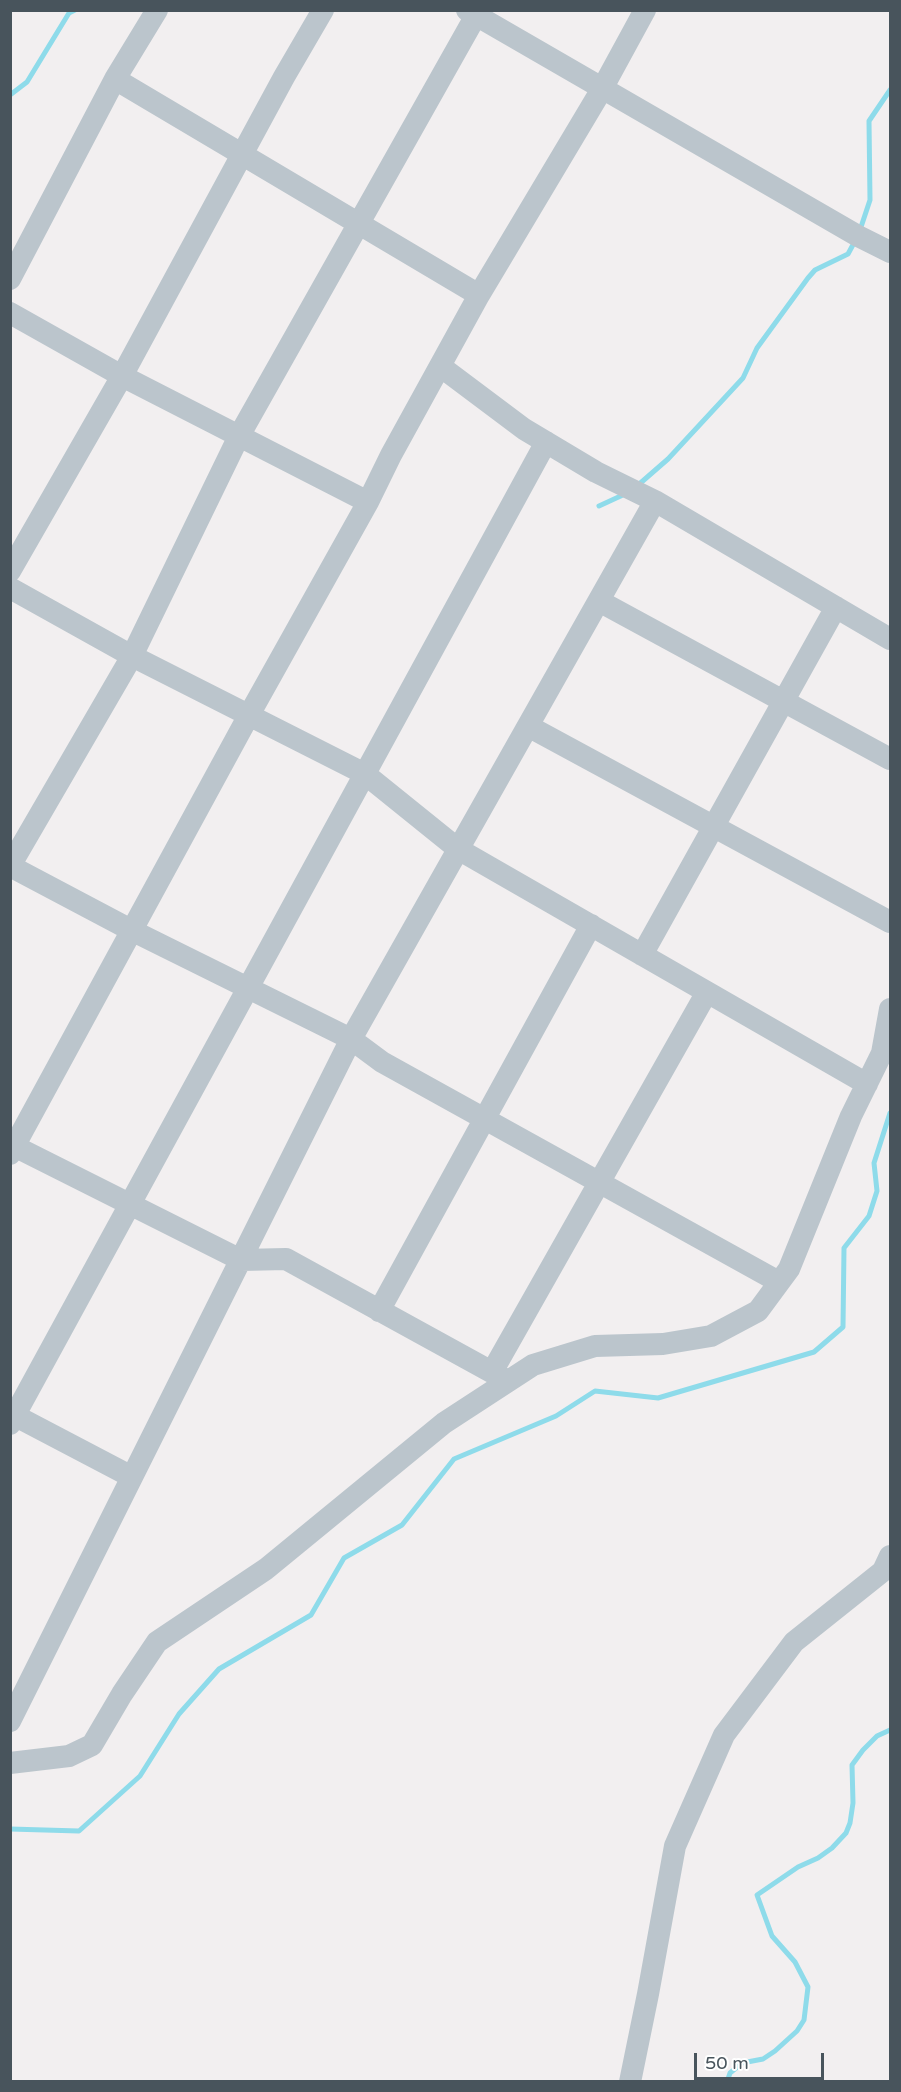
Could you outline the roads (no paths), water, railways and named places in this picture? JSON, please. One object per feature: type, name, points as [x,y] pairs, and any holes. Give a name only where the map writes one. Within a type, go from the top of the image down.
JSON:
[{"type":"street","points":[[10,279],[115,79],[157,10]]},
{"type":"street","points":[[10,571],[122,376],[322,10]]},
{"type":"street","points":[[500,1377],[285,1259],[241,1260],[12,1149],[368,502],[391,455],[479,295],[602,89],[645,10]]},
{"type":"street","points":[[779,1282],[382,1062],[351,1039],[131,930],[10,866],[132,656],[239,436],[474,12],[602,89],[858,236],[891,252]]},
{"type":"street","points":[[115,79],[479,295]]},
{"type":"street","points":[[10,313],[122,376],[368,502]]},
{"type":"street","points":[[440,366],[524,429],[596,471],[655,501],[891,639]]},
{"type":"street","points":[[132,1477],[12,1418],[546,442]]},
{"type":"street","points":[[10,1721],[351,1039],[655,501]]},
{"type":"street","points":[[10,588],[132,656],[365,774],[458,849],[867,1084]]},
{"type":"street","points":[[599,601],[891,759]]},
{"type":"street","points":[[642,955],[836,607]]},
{"type":"street","points":[[528,726],[891,922]]},
{"type":"street","points":[[379,1311],[591,925]]},
{"type":"street","points":[[500,1377],[599,1183],[707,992]]},
{"type":"street","points":[[10,1763],[69,1756],[92,1745],[122,1694],[157,1642],[266,1569],[500,1377],[595,1346],[663,1344],[711,1336],[758,1311],[789,1269],[851,1116],[882,1053],[891,1009]]},
{"type":"street","points":[[630,2082],[675,1846],[724,1735],[794,1642],[883,1571],[891,1556]]},
{"type":"waterway","points":[[10,95],[27,82],[69,13],[75,10]]},
{"type":"waterway","points":[[860,230],[870,200],[869,121],[890,90]]},
{"type":"waterway","points":[[637,486],[668,459],[743,378],[757,348],[815,270],[848,254],[855,241]]},
{"type":"waterway","points":[[599,506],[625,494]]},
{"type":"waterway","points":[[10,1829],[79,1831],[140,1776],[179,1714],[219,1669],[311,1615],[344,1558],[402,1525],[454,1459],[556,1416],[595,1391],[658,1398],[814,1352],[843,1327],[844,1248],[869,1216],[877,1191],[874,1163],[890,1113]]},
{"type":"waterway","points":[[727,2082],[730,2073],[742,2063],[763,2059],[775,2051],[797,2031],[804,2020],[808,1987],[795,1962],[772,1936],[757,1895],[798,1867],[818,1858],[832,1848],[846,1833],[853,1803],[852,1765],[877,1736],[890,1730]]}]
